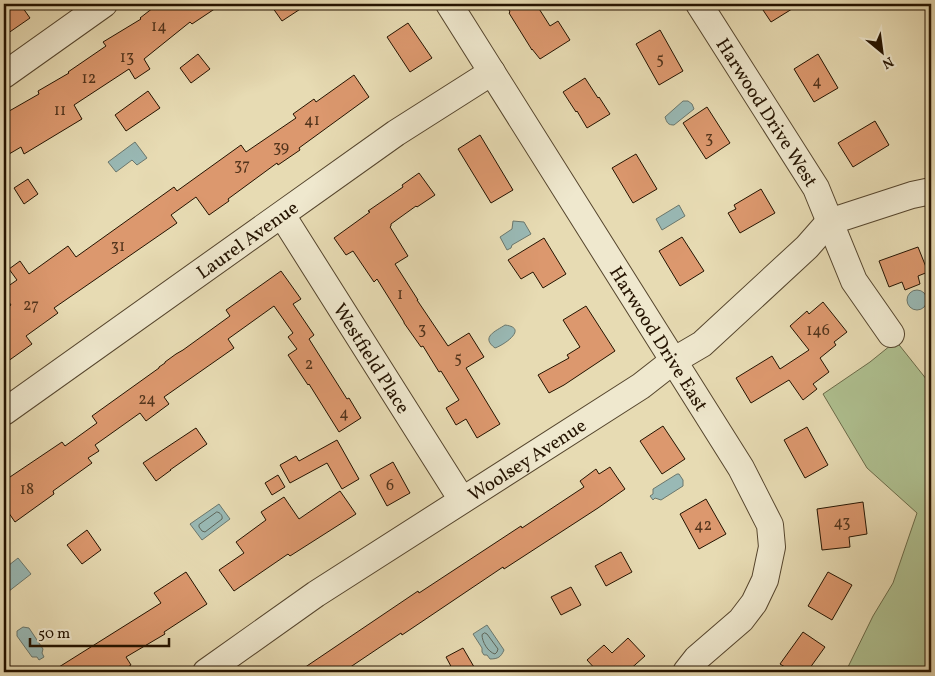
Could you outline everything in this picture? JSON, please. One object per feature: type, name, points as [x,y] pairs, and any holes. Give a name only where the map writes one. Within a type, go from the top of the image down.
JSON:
[{"type":"street","points":[[4,75],[104,4]]},
{"type":"street","name":"Harwood Drive East","points":[[448,4],[741,468],[770,525],[772,547],[766,580],[754,603],[741,620],[697,658],[686,672]]},
{"type":"street","name":"Harwood Drive West","points":[[699,4],[816,188],[829,222]]},
{"type":"street","name":"Laurel Avenue","points":[[4,412],[396,133],[492,72]]},
{"type":"street","points":[[891,334],[854,281],[829,222],[912,195],[931,191]]},
{"type":"street","name":"Westfield Place","points":[[282,215],[462,500]]},
{"type":"street","name":"Woolsey Avenue","points":[[206,672],[316,594],[641,386],[673,362],[702,344],[807,247],[829,222]]},
{"type":"green space","points":[[896,341],[931,385],[931,672],[853,672],[848,667],[873,616],[893,583],[917,513],[867,468],[823,394],[870,362]]},
{"type":"water","points":[[683,101],[688,101],[694,109],[674,125],[669,124],[665,117]]},
{"type":"water","points":[[135,142],[147,158],[137,165],[132,160],[116,172],[108,162]]},
{"type":"water","points":[[679,205],[685,216],[662,230],[656,219]]},
{"type":"water","points":[[513,221],[524,222],[531,234],[507,250],[500,237],[512,229]]},
{"type":"water","points":[[917,290],[924,293],[927,300],[924,307],[917,310],[910,307],[907,300],[910,293]]},
{"type":"water","points":[[505,325],[515,329],[515,333],[504,344],[495,348],[489,341],[489,337]]},
{"type":"water","points":[[677,474],[683,480],[683,486],[661,500],[655,498],[653,500],[650,496],[653,494],[653,489]]},
{"type":"water","points":[[219,504],[230,519],[202,540],[190,524]]},
{"type":"water","points":[[18,558],[31,574],[4,595],[4,569]]},
{"type":"water","points":[[487,625],[504,650],[495,659],[490,659],[487,655],[484,655],[473,634]]},
{"type":"water","points":[[23,627],[29,628],[43,649],[44,657],[39,660],[37,657],[32,657],[17,636],[17,631]]},
{"type":"building","points":[[16,4],[20,4],[30,18],[4,36],[4,12]]},
{"type":"building","points":[[158,4],[222,4],[192,24],[190,22],[144,59],[150,69],[135,79],[129,69],[74,105],[82,119],[24,154],[21,147],[4,157],[4,114],[39,94],[38,91],[69,73],[106,46],[103,42],[141,19]]},
{"type":"building","points":[[270,4],[308,4],[282,21]]},
{"type":"building","points":[[519,4],[536,4],[550,26],[558,21],[570,40],[540,59],[532,50],[509,13],[509,10]]},
{"type":"building","points":[[759,4],[800,4],[771,22]]},
{"type":"building","points":[[408,23],[432,58],[410,72],[387,37]]},
{"type":"building","points":[[660,30],[683,71],[659,85],[636,44]]},
{"type":"building","points":[[198,54],[210,69],[191,83],[180,68]]},
{"type":"building","points":[[818,54],[838,88],[814,102],[794,69]]},
{"type":"building","points":[[354,75],[369,97],[299,148],[300,150],[278,165],[277,163],[209,215],[196,197],[171,215],[177,223],[54,308],[58,313],[26,336],[32,344],[4,364],[4,310],[11,305],[4,295],[4,289],[17,280],[9,269],[20,261],[29,274],[68,246],[76,257],[174,187],[177,191],[241,145],[246,152],[296,118],[293,114],[314,99],[316,102]]},
{"type":"building","points":[[585,78],[610,114],[587,128],[563,92]]},
{"type":"building","points":[[148,91],[160,108],[126,131],[115,115]]},
{"type":"building","points":[[707,107],[730,143],[706,159],[683,123]]},
{"type":"building","points":[[875,121],[889,145],[853,167],[838,143]]},
{"type":"building","points":[[480,135],[513,190],[491,203],[458,149]]},
{"type":"building","points":[[636,154],[657,189],[633,203],[612,168]]},
{"type":"building","points":[[419,173],[435,195],[391,224],[390,227],[408,256],[395,264],[448,346],[469,333],[484,357],[466,368],[500,424],[477,438],[466,419],[456,425],[446,408],[459,400],[441,371],[439,372],[423,346],[421,347],[404,323],[377,279],[374,282],[353,251],[346,255],[334,238]]},
{"type":"building","points":[[28,179],[38,194],[24,204],[14,188]]},
{"type":"building","points":[[761,189],[775,213],[740,233],[728,213],[736,209],[734,205]]},
{"type":"building","points":[[682,237],[704,271],[680,286],[659,251]]},
{"type":"building","points":[[544,238],[566,274],[543,288],[533,272],[521,279],[508,260]]},
{"type":"building","points":[[918,247],[928,272],[918,276],[920,284],[905,290],[902,282],[889,287],[879,261]]},
{"type":"building","points":[[281,271],[301,299],[293,304],[314,335],[309,339],[361,418],[339,432],[288,355],[297,349],[288,337],[293,333],[274,306],[228,339],[234,348],[164,397],[169,404],[146,421],[140,413],[95,445],[99,451],[88,458],[92,463],[15,522],[4,506],[4,481],[62,442],[65,446],[97,423],[92,416],[230,316],[226,310]]},
{"type":"building","points":[[823,302],[847,332],[834,342],[836,345],[820,358],[829,372],[813,384],[817,389],[803,400],[789,380],[751,403],[736,378],[772,356],[780,369],[809,350],[790,326],[807,311],[809,314]]},
{"type":"building","points":[[586,306],[615,351],[549,393],[538,375],[569,358],[567,355],[580,347],[563,320]]},
{"type":"building","points":[[663,426],[685,459],[662,474],[640,441]]},
{"type":"building","points":[[807,427],[828,465],[805,478],[784,440]]},
{"type":"building","points":[[196,428],[207,444],[156,481],[143,463]]},
{"type":"building","points":[[337,440],[359,479],[342,489],[327,463],[290,483],[280,465],[296,456],[299,461]]},
{"type":"building","points":[[393,462],[410,493],[387,506],[370,475]]},
{"type":"building","points":[[610,467],[625,489],[598,508],[504,569],[503,567],[343,672],[298,672],[418,591],[419,593],[584,487],[580,481],[596,469],[599,474]]},
{"type":"building","points":[[278,475],[285,487],[272,495],[265,483]]},
{"type":"building","points":[[340,491],[356,514],[290,556],[288,554],[234,591],[219,570],[244,553],[236,542],[266,520],[261,512],[284,497],[299,519]]},
{"type":"building","points":[[706,499],[726,534],[699,549],[680,514]]},
{"type":"building","points":[[863,502],[867,534],[849,537],[850,547],[822,550],[817,509]]},
{"type":"building","points":[[87,530],[101,550],[82,564],[67,545]]},
{"type":"building","points":[[621,552],[632,572],[606,586],[595,566]]},
{"type":"building","points":[[186,572],[207,604],[164,632],[165,634],[126,657],[131,665],[120,672],[51,672],[161,603],[154,593]]},
{"type":"building","points":[[828,572],[852,585],[832,620],[808,606]]},
{"type":"building","points":[[571,587],[581,605],[561,615],[551,597]]},
{"type":"building","points":[[803,632],[825,647],[807,672],[793,672],[780,664]]},
{"type":"building","points":[[628,638],[645,656],[627,672],[598,672],[587,660],[604,645],[612,653]]},
{"type":"building","points":[[463,648],[477,672],[454,672],[446,657]]}]
